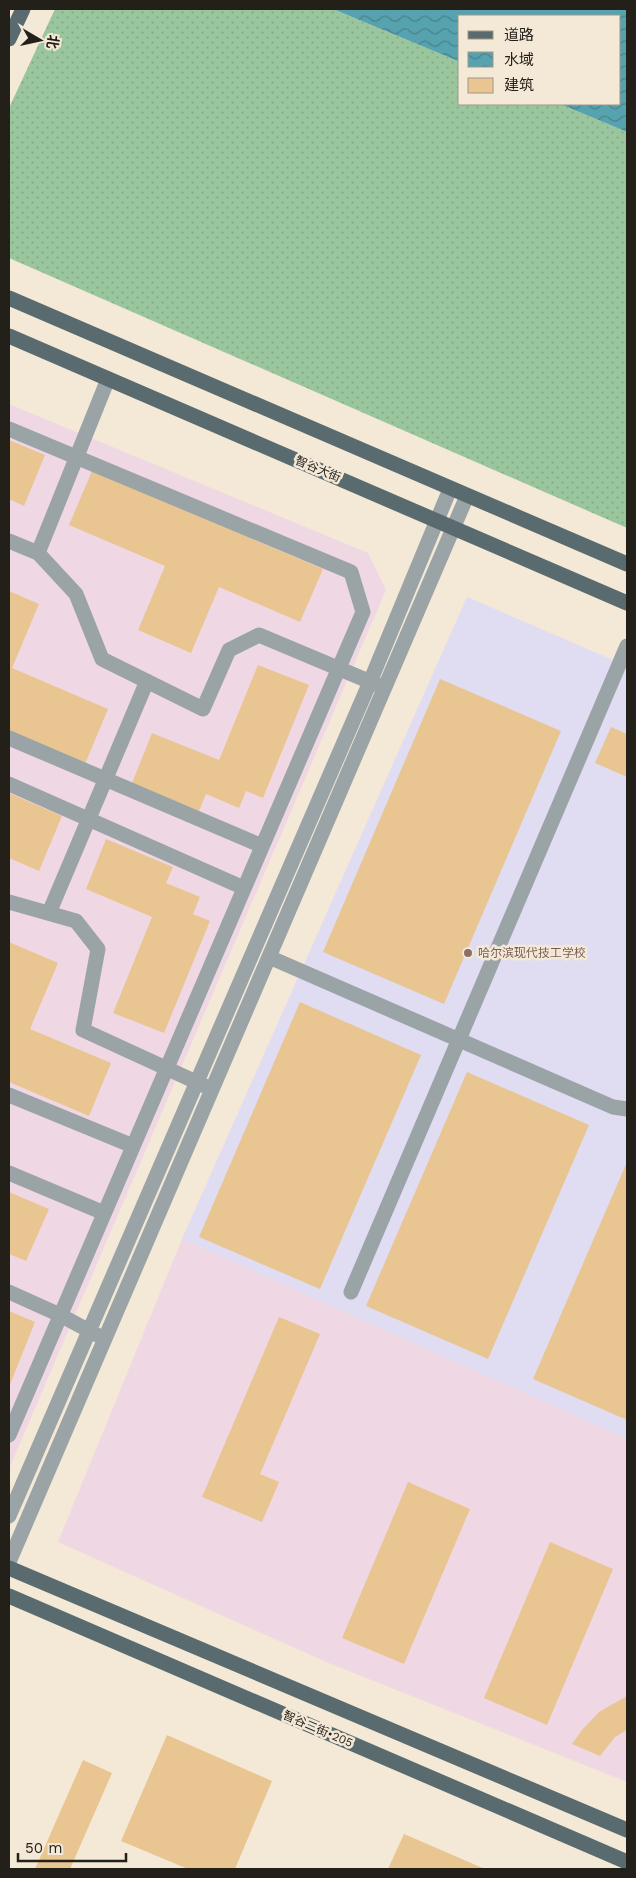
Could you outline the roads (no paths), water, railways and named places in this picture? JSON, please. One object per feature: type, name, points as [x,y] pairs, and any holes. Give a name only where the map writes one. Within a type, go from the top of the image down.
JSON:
[{"type":"main road","points":[[9,39],[23,9]]},
{"type":"main road","points":[[9,298],[627,564]]},
{"type":"main road","name":"智谷大街","points":[[9,336],[627,602]]},
{"type":"main road","points":[[9,1568],[627,1830]]},
{"type":"main road","name":"智谷二街•205","points":[[9,1596],[627,1862]]},
{"type":"street","points":[[38,553],[108,379]]},
{"type":"street","points":[[9,428],[351,572],[363,612],[9,1435]]},
{"type":"street","points":[[9,1562],[269,958],[377,685],[450,489]]},
{"type":"street","points":[[9,1516],[197,1083],[377,685],[454,528],[467,496]]},
{"type":"street","points":[[9,541],[38,553],[76,594],[102,659],[203,709],[229,650],[259,635],[377,685]]},
{"type":"street","points":[[351,1292],[627,646]]},
{"type":"street","points":[[49,914],[147,681]]},
{"type":"street","points":[[9,738],[262,846]]},
{"type":"street","points":[[9,784],[244,888]]},
{"type":"street","points":[[9,902],[76,921],[98,949],[83,1030],[213,1090]]},
{"type":"street","points":[[269,958],[613,1107],[627,1109]]},
{"type":"street","points":[[9,1094],[133,1146]]},
{"type":"street","points":[[9,1173],[104,1213]]},
{"type":"street","points":[[9,1292],[60,1315],[106,1339]]},
{"type":"water","points":[[333,9],[627,9],[627,132],[562,105],[621,105],[621,15],[458,15],[458,61]]},
{"type":"place","name":"哈尔滨现代技工学校","points":[[468,953]]}]
